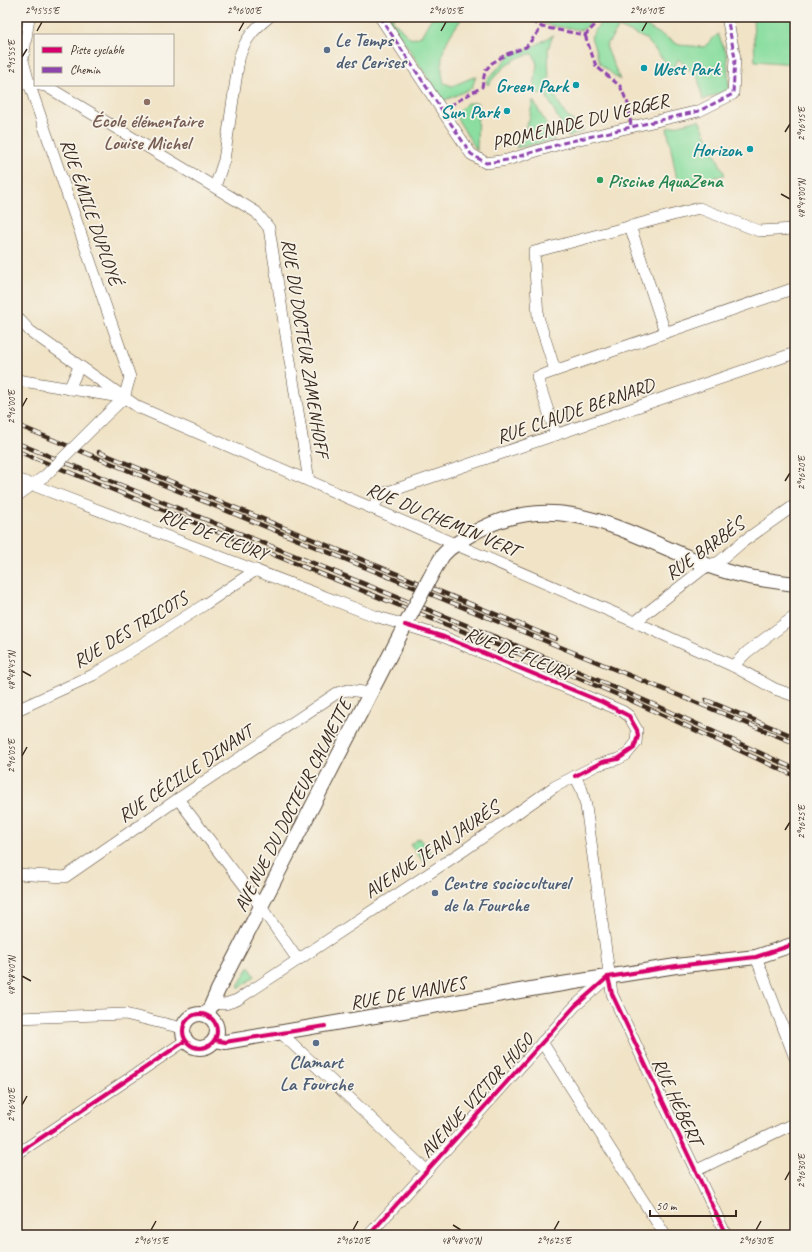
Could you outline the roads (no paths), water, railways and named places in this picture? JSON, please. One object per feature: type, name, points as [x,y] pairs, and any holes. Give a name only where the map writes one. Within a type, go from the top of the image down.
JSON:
[{"type":"main road","name":"AVENUE DU DOCTEUR CALMETTE","points":[[210,1009],[218,990],[405,625],[443,555],[455,544],[493,523],[517,515],[564,512],[601,522],[713,564]]},
{"type":"main road","points":[[713,564],[772,574],[795,576]]},
{"type":"main road","points":[[713,564],[752,579],[795,584]]},
{"type":"main road","name":"RUE DE VANVES","points":[[215,1040],[225,1042],[676,966],[756,957],[795,944]]},
{"type":"main road","points":[[210,1009],[217,1028],[215,1040],[210,1045],[201,1048],[190,1046],[184,1034],[189,1018],[210,1009]]},
{"type":"street","points":[[24,59],[29,17]]},
{"type":"street","points":[[215,187],[224,160],[239,59],[243,45],[255,28],[269,17]]},
{"type":"street","name":"PROMENADE DU VERGER","points":[[380,17],[471,154],[486,163],[507,160],[563,143],[699,111],[733,94],[735,58],[727,17]]},
{"type":"street","name":"RUE ÉMILE DUPLOYÉ","points":[[17,38],[34,82]]},
{"type":"street","points":[[17,84],[34,84]]},
{"type":"street","name":"RUE ÉMILE DUPLOYÉ","points":[[36,86],[130,377],[124,398]]},
{"type":"street","name":"RUE DU DOCTEUR ZAMENHOFF","points":[[46,86],[256,212],[269,228],[309,481]]},
{"type":"street","points":[[556,370],[538,317],[534,252],[699,208],[759,231],[795,229]]},
{"type":"street","points":[[630,226],[665,332]]},
{"type":"street","points":[[556,435],[537,376],[795,288]]},
{"type":"street","name":"RUE DU CHEMIN VERT","points":[[17,317],[30,331],[79,367],[138,407],[635,622],[733,666],[775,689],[795,696]]},
{"type":"street","name":"RUE CLAUDE BERNARD","points":[[372,508],[380,496],[386,493],[795,353]]},
{"type":"street","points":[[70,389],[79,367]]},
{"type":"street","points":[[17,380],[124,398]]},
{"type":"street","points":[[17,496],[46,475],[124,398]]},
{"type":"street","name":"RUE DE FLEURY","points":[[17,479],[35,484],[375,616],[444,637],[622,711]]},
{"type":"street","name":"RUE BARBÈS","points":[[635,622],[741,543],[795,505]]},
{"type":"street","name":"RUE DES TRICOTS","points":[[17,710],[94,675],[256,570]]},
{"type":"street","points":[[733,666],[748,652],[795,616]]},
{"type":"street","name":"RUE CÉCILLE DINANT","points":[[17,874],[65,877],[178,798],[337,693],[348,690],[371,693]]},
{"type":"street","name":"AVENUE JEAN JAURÈS","points":[[210,1009],[237,1000],[463,851],[570,778],[602,762],[618,759],[634,748],[637,730],[629,716],[622,711]]},
{"type":"street","name":"RUE HÉBERT","points":[[570,778],[582,790],[586,806],[609,966],[608,977],[612,994],[726,1235]]},
{"type":"street","points":[[178,798],[261,907],[298,960]]},
{"type":"street","points":[[756,957],[795,1058]]},
{"type":"street","name":"AVENUE VICTOR HUGO","points":[[369,1235],[575,1006],[608,977]]},
{"type":"street","points":[[17,1018],[125,1014],[184,1034]]},
{"type":"street","points":[[281,1033],[427,1171]]},
{"type":"street","points":[[17,1154],[184,1034]]},
{"type":"street","points":[[542,1042],[665,1235]]},
{"type":"street","points":[[695,1171],[795,1124]]},
{"type":"railway","points":[[17,425],[795,743]]},
{"type":"railway","points":[[17,443],[547,658],[662,708],[795,769]]},
{"type":"railway","points":[[17,451],[628,699],[795,776]]},
{"type":"railway","points":[[99,452],[556,639]]},
{"type":"railway","points":[[706,700],[795,737]]},
{"type":"place","name":"Le Temps des Cerises","points":[[327,50]]},
{"type":"place","name":"West Park","points":[[644,68]]},
{"type":"place","name":"Green Park","points":[[576,85]]},
{"type":"place","name":"École élémentaire Louise Michel","points":[[147,102]]},
{"type":"place","name":"Sun Park","points":[[507,111]]},
{"type":"place","name":"Horizon","points":[[750,149]]},
{"type":"place","name":"Piscine AquaZena","points":[[600,180]]},
{"type":"place","name":"Centre socioculturel de la Fourche","points":[[435,893]]},
{"type":"place","name":"Clamart La Fourche","points":[[316,1043]]}]
